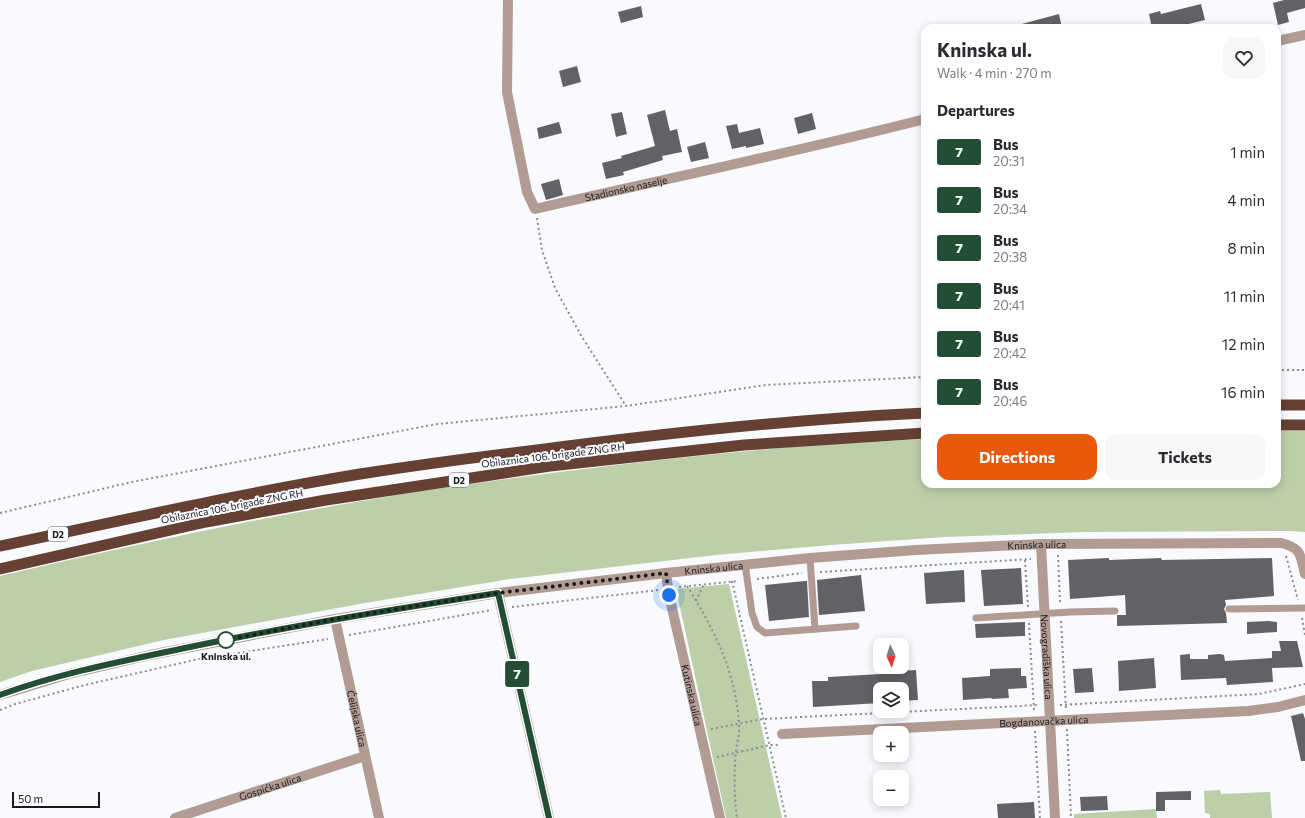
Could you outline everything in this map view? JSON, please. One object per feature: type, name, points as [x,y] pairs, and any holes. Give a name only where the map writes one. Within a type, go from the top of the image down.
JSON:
[{"type":"highway","points":[[1281,405],[1305,405]]},
{"type":"highway","name":"Obilaznica 106. brigade ZNG RH","points":[[0,546],[260,492],[359,474],[428,464],[645,435],[819,419],[921,413]]},
{"type":"highway","points":[[1281,425],[1305,425]]},
{"type":"highway","name":"Obilaznica 106. brigade ZNG RH","points":[[0,569],[214,520],[326,500],[543,468],[744,445],[921,433]]},
{"type":"street","points":[[508,0],[507,92],[527,192],[535,209]]},
{"type":"street","points":[[1281,41],[1305,35]]},
{"type":"street","name":"Stadionsko naselje","points":[[535,209],[828,143],[921,120]]},
{"type":"street","name":"Kninska ulica","points":[[0,695],[69,674],[150,655],[335,619],[498,593],[745,564],[916,550],[1041,544],[1281,543],[1294,546],[1298,550],[1305,574]]},
{"type":"street","name":"Novogradiška ulica","points":[[1041,544],[1055,818]]},
{"type":"street","name":"Kutinska ulica","points":[[666,573],[669,595],[720,818]]},
{"type":"street","points":[[498,593],[549,818]]},
{"type":"street","name":"Ćelijska ulica","points":[[335,619],[379,818]]},
{"type":"street","name":"Bogdanovačka ulica","points":[[782,734],[1248,711],[1278,707],[1305,700]]},
{"type":"street","name":"Gospićka ulica","points":[[175,818],[365,756]]},
{"type":"lane","points":[[810,558],[815,629]]},
{"type":"lane","points":[[745,564],[752,614],[757,627],[765,632],[856,626]]},
{"type":"lane","points":[[1229,609],[1305,608]]},
{"type":"lane","points":[[976,618],[1029,614],[1116,611]]},
{"type":"path","points":[[535,209],[542,250],[555,288],[582,337],[626,406]]},
{"type":"path","points":[[1281,370],[1305,370]]},
{"type":"path","points":[[0,514],[132,482],[437,424],[626,406],[766,385],[921,377]]},
{"type":"path","points":[[1058,555],[1071,818]]},
{"type":"path","points":[[1025,560],[1040,818]]},
{"type":"path","points":[[732,581],[786,818]]},
{"type":"path","points":[[696,601],[704,584]]},
{"type":"path","points":[[686,586],[708,620],[722,649],[735,696],[739,723],[736,753],[735,806],[737,818]]},
{"type":"path","points":[[701,731],[763,719],[1259,694],[1305,684]]},
{"type":"path","points":[[707,759],[770,745],[786,744]]},
{"type":"green space","points":[[1281,431],[1305,431],[1305,532],[1085,532],[944,537],[716,555],[510,579],[365,603],[164,640],[32,671],[0,682],[0,576],[155,541],[311,510],[415,492],[512,478],[706,455],[849,443],[921,439],[921,488],[1281,488]]},
{"type":"green space","points":[[729,584],[782,818],[726,818],[676,589]]},
{"type":"green space","points":[[1220,790],[1221,794],[1270,792],[1272,818],[1210,818],[1210,814],[1205,813],[1204,791]]},
{"type":"green space","points":[[1156,809],[1157,818],[1074,818],[1074,814]]},
{"type":"building","points":[[1284,0],[1305,0],[1305,8],[1287,13],[1289,22],[1278,24],[1273,3]]},
{"type":"building","points":[[1201,4],[1205,20],[1188,24],[1151,24],[1149,14],[1160,11],[1161,14]]},
{"type":"building","points":[[641,6],[643,17],[621,23],[618,12]]},
{"type":"building","points":[[1059,14],[1061,24],[1022,24]]},
{"type":"building","points":[[577,66],[581,82],[563,87],[559,71]]},
{"type":"building","points":[[665,110],[670,131],[677,129],[682,152],[662,156],[663,160],[623,172],[624,175],[606,179],[602,163],[622,158],[621,156],[655,146],[647,115]]},
{"type":"building","points":[[622,112],[627,134],[616,137],[611,114]]},
{"type":"building","points":[[812,113],[816,129],[798,134],[794,118]]},
{"type":"building","points":[[559,122],[562,133],[539,139],[537,128]]},
{"type":"building","points":[[737,124],[739,133],[760,128],[764,144],[732,149],[726,126]]},
{"type":"building","points":[[705,142],[709,158],[691,162],[687,147]]},
{"type":"building","points":[[559,179],[563,195],[546,200],[541,184]]},
{"type":"building","points":[[1109,558],[1109,560],[1161,558],[1162,560],[1272,558],[1274,596],[1225,600],[1226,605],[1224,609],[1227,623],[1117,626],[1117,615],[1126,615],[1125,595],[1070,599],[1068,560]]},
{"type":"building","points":[[1021,568],[1023,604],[984,606],[981,570]]},
{"type":"building","points":[[964,570],[965,602],[926,604],[924,573]]},
{"type":"building","points":[[861,575],[865,611],[819,615],[817,580]]},
{"type":"building","points":[[807,581],[809,617],[769,621],[765,585]]},
{"type":"building","points":[[1025,622],[1025,636],[976,638],[975,624]]},
{"type":"building","points":[[1247,622],[1277,622],[1277,632],[1247,634]]},
{"type":"building","points":[[1279,641],[1297,641],[1303,667],[1272,668],[1273,682],[1227,685],[1226,678],[1181,680],[1180,655],[1190,654],[1190,659],[1208,659],[1208,655],[1220,654],[1224,655],[1225,661],[1272,658],[1272,651],[1281,651]]},
{"type":"building","points":[[1154,658],[1156,688],[1119,691],[1118,661]]},
{"type":"building","points":[[1021,668],[1021,676],[1026,676],[1027,688],[1008,689],[1009,698],[963,700],[962,678],[990,676],[990,669]]},
{"type":"building","points":[[1092,668],[1094,692],[1075,693],[1073,669]]},
{"type":"building","points":[[909,670],[916,670],[918,700],[909,701],[909,682],[873,682],[873,703],[813,707],[812,681],[828,681],[828,677],[909,674]]},
{"type":"building","points":[[1303,713],[1305,719],[1305,761],[1301,761],[1291,716]]},
{"type":"building","points":[[1191,791],[1191,800],[1165,800],[1165,811],[1156,811],[1156,792]]},
{"type":"building","points":[[1107,796],[1108,810],[1081,811],[1080,797]]},
{"type":"building","points":[[1034,802],[1035,818],[998,818],[997,804]]},
{"type":"bus line","name":"7","points":[[0,695],[69,674],[150,655],[335,619],[498,593],[549,818]]},
{"type":"place","name":"Kninska ul.","points":[[226,640]]},
{"type":"route","points":[[226,640],[335,619],[498,593],[666,573],[669,595]]}]
